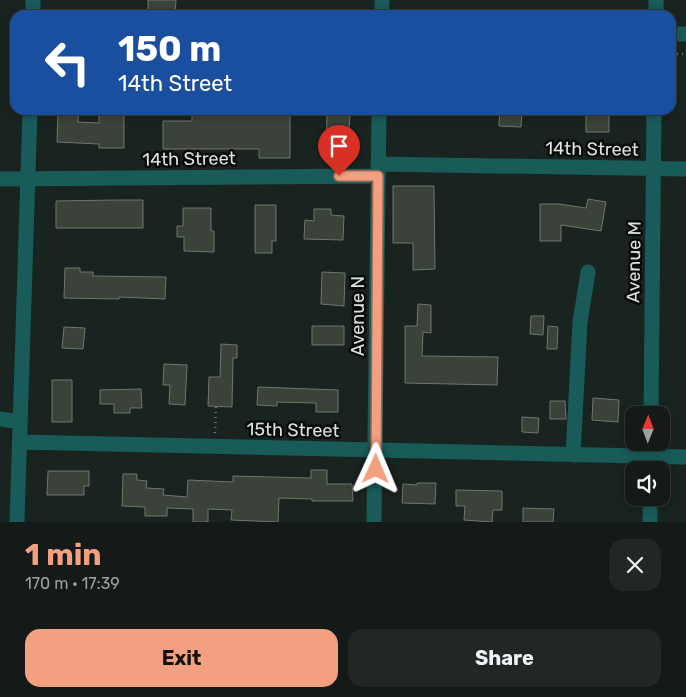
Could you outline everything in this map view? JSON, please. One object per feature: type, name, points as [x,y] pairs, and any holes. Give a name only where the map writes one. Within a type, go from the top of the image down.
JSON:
[{"type":"street","points":[[17,522],[30,115]]},
{"type":"street","name":"Avenue N","points":[[374,522],[379,115]]},
{"type":"street","name":"Avenue M","points":[[651,406],[654,115]]},
{"type":"street","name":"14th Street","points":[[0,179],[378,170],[686,169]]},
{"type":"street","points":[[574,455],[580,322],[588,272]]},
{"type":"street","points":[[0,419],[19,422]]},
{"type":"street","name":"15th Street","points":[[19,442],[686,457]]},
{"type":"street","points":[[650,506],[650,522]]},
{"type":"path","points":[[677,54],[686,54]]},
{"type":"path","points":[[215,447],[216,407]]},
{"type":"building","points":[[148,0],[176,0],[175,10],[148,10]]},
{"type":"building","points":[[58,115],[79,115],[78,122],[99,123],[99,115],[124,115],[124,148],[99,148],[99,144],[57,142]]},
{"type":"building","points":[[192,115],[290,115],[290,158],[259,158],[259,149],[163,149],[163,121],[192,121]]},
{"type":"building","points":[[327,115],[350,115],[348,147],[326,146]]},
{"type":"building","points":[[500,115],[522,115],[521,127],[499,126]]},
{"type":"building","points":[[586,115],[609,115],[609,132],[586,132]]},
{"type":"building","points":[[393,186],[434,186],[435,269],[413,270],[413,243],[393,243]]},
{"type":"building","points":[[588,199],[606,202],[601,231],[561,225],[561,241],[540,241],[540,204],[559,204],[586,208]]},
{"type":"building","points":[[143,200],[143,228],[56,228],[56,201]]},
{"type":"building","points":[[255,205],[276,205],[276,241],[272,241],[272,253],[255,253]]},
{"type":"building","points":[[183,208],[211,208],[211,231],[214,231],[214,252],[184,251],[184,237],[177,237],[177,226],[183,226]]},
{"type":"building","points":[[314,209],[331,209],[331,215],[344,216],[343,240],[304,239],[305,220],[314,221]]},
{"type":"building","points":[[65,268],[80,268],[80,272],[93,272],[93,276],[166,277],[165,299],[119,297],[119,299],[64,298]]},
{"type":"building","points":[[322,272],[345,273],[344,306],[321,304]]},
{"type":"building","points":[[418,304],[431,305],[431,333],[423,332],[422,356],[498,357],[497,385],[405,383],[405,326],[417,326]]},
{"type":"building","points":[[531,316],[544,316],[543,335],[530,334]]},
{"type":"building","points":[[312,326],[344,326],[344,345],[312,345]]},
{"type":"building","points":[[548,326],[558,327],[557,349],[547,349]]},
{"type":"building","points":[[64,327],[85,328],[83,349],[62,348]]},
{"type":"building","points":[[221,344],[237,345],[237,358],[233,358],[232,407],[208,406],[209,377],[220,377]]},
{"type":"building","points":[[164,364],[187,365],[185,405],[169,404],[170,385],[163,385]]},
{"type":"building","points":[[52,380],[72,380],[72,422],[52,422]]},
{"type":"building","points":[[258,387],[338,390],[338,412],[316,412],[316,403],[277,402],[277,406],[257,405]]},
{"type":"building","points":[[141,389],[142,408],[130,408],[130,413],[114,413],[114,404],[100,404],[100,390]]},
{"type":"building","points":[[593,398],[619,400],[618,422],[592,420]]},
{"type":"building","points":[[550,401],[565,401],[566,419],[550,419]]},
{"type":"building","points":[[522,417],[539,418],[538,433],[522,432]]},
{"type":"building","points":[[311,470],[327,470],[327,484],[352,484],[353,501],[312,501],[312,499],[279,498],[278,522],[231,520],[232,510],[208,509],[208,522],[193,522],[193,509],[167,508],[167,516],[145,516],[145,507],[122,506],[123,474],[137,474],[137,480],[147,481],[146,488],[164,489],[163,495],[187,497],[188,480],[233,482],[233,476],[311,478]]},
{"type":"building","points":[[48,471],[89,471],[89,486],[84,486],[84,495],[47,495]]},
{"type":"building","points":[[417,483],[436,483],[435,504],[402,503],[403,484],[417,485]]},
{"type":"building","points":[[456,490],[502,491],[502,510],[493,510],[492,522],[464,520],[465,506],[456,506]]},
{"type":"building","points":[[523,508],[554,509],[553,522],[523,522]]},
{"type":"route","points":[[339,176],[378,176],[376,469]]}]
